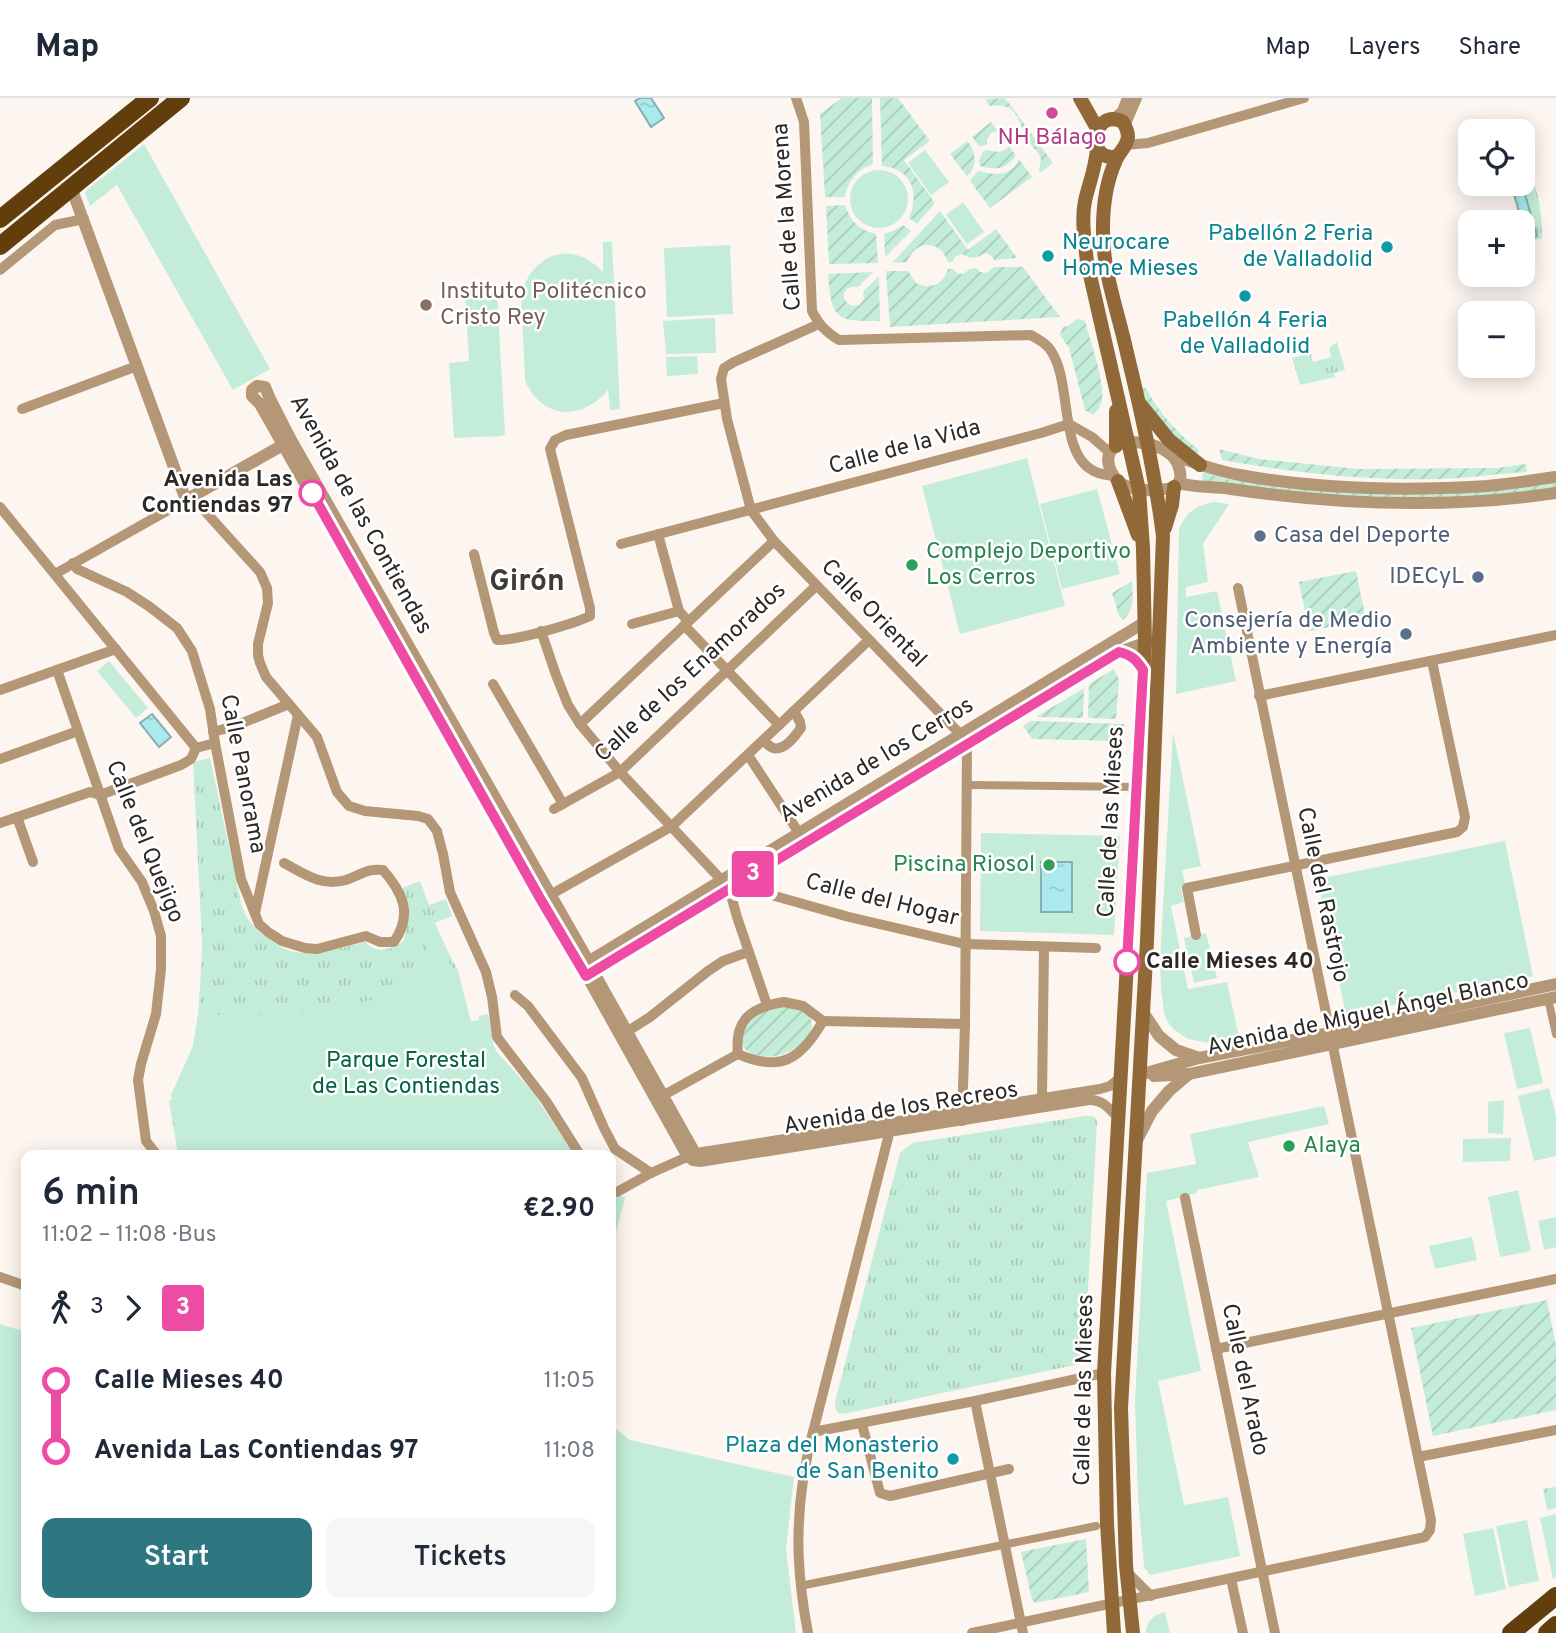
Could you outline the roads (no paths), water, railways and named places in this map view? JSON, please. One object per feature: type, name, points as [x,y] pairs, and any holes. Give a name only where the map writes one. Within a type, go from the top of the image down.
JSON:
[{"type":"highway","points":[[71,187],[73,169],[143,111],[150,98]]},
{"type":"highway","points":[[0,222],[150,98]]},
{"type":"highway","points":[[0,246],[181,98]]},
{"type":"highway","points":[[0,222],[52,187],[71,187]]},
{"type":"highway","points":[[1511,1633],[1556,1596]]},
{"type":"highway","points":[[1547,1633],[1556,1625]]},
{"type":"main road","points":[[1083,102],[1128,136],[1121,151],[1106,157],[1097,148],[1096,139],[1110,124]]},
{"type":"main road","name":"Calle de las Mieses","points":[[1097,148],[1096,165],[1084,203],[1087,262],[1118,395],[1118,447],[1139,490],[1145,622],[1104,1373],[1106,1481],[1114,1633]]},
{"type":"main road","name":"Calle de las Mieses","points":[[1121,151],[1112,168],[1103,205],[1105,263],[1148,444],[1163,536],[1154,785],[1121,1408],[1127,1572],[1133,1633]]},
{"type":"main road","points":[[1138,401],[1169,440],[1200,465]]},
{"type":"main road","points":[[1116,479],[1143,548]]},
{"type":"main road","points":[[1163,536],[1176,485]]},
{"type":"main road","points":[[1154,785],[1152,723],[1156,660],[1145,643],[1160,628]]},
{"type":"main road","points":[[1118,1117],[1139,1075],[1130,1070],[1129,1061],[1138,891],[1132,875]]},
{"type":"main road","points":[[1121,1408],[1114,1388],[1104,1373],[1116,1366],[1124,1342]]},
{"type":"main road","points":[[1106,1481],[1114,1503],[1118,1588],[1121,1596],[1130,1600],[1118,1612],[1120,1633]]},
{"type":"street","name":"Calle de la Morena","points":[[796,98],[804,122],[810,294],[812,311],[819,324],[839,340],[1031,335],[1047,345],[1054,356],[1076,453],[1093,471],[1116,479]]},
{"type":"street","points":[[1110,124],[1122,111],[1128,98]]},
{"type":"street","points":[[1110,124],[1137,98]]},
{"type":"street","points":[[1121,151],[1304,98]]},
{"type":"street","points":[[71,187],[189,498],[260,572],[267,588],[268,603],[258,644],[258,655],[266,677],[317,737],[337,792],[349,806],[365,811],[418,816],[428,820],[437,831],[450,891],[486,972],[498,1037],[546,1101],[577,1150]]},
{"type":"street","points":[[0,270],[55,226],[83,219]]},
{"type":"street","points":[[751,510],[724,403],[721,379],[724,368],[819,324]]},
{"type":"street","points":[[22,409],[137,366]]},
{"type":"street","points":[[474,554],[497,640],[541,631],[590,615],[550,449],[555,440],[566,435],[724,403]]},
{"type":"street","name":"Calle de la Morena","points":[[1067,408],[1087,434]]},
{"type":"street","name":"Calle de la Morena","points":[[1069,424],[1100,442],[1118,447]]},
{"type":"street","name":"Calle de la Vida","points":[[621,544],[1069,424]]},
{"type":"street","points":[[55,574],[287,442]]},
{"type":"street","name":"Avenida de las Contiendas","points":[[287,442],[386,604],[550,895],[587,969],[691,1155]]},
{"type":"street","name":"Avenida de las Contiendas","points":[[287,442],[534,888],[628,1031],[664,1095],[691,1155]]},
{"type":"street","points":[[1556,477],[1489,486],[1402,489],[1308,484],[1238,475],[1200,465],[1148,444],[1118,447],[1109,466],[1116,479],[1139,490],[1157,490],[1176,485],[1220,487],[1320,500],[1408,504],[1511,499],[1556,493]]},
{"type":"street","points":[[1173,455],[1181,475],[1176,485]]},
{"type":"street","points":[[0,507],[196,748]]},
{"type":"street","name":"Calle Oriental","points":[[751,510],[774,541],[963,740]]},
{"type":"street","points":[[658,534],[679,611],[686,623],[779,725]]},
{"type":"street","points":[[580,724],[774,541]]},
{"type":"street","name":"Calle Panorama","points":[[73,563],[78,569],[139,600],[177,628],[192,651],[209,709],[242,879],[259,925],[282,941],[317,949],[366,936],[380,942],[394,942],[402,930],[404,903],[396,886],[383,870],[373,869],[345,880],[327,881],[313,879],[284,863]]},
{"type":"street","name":"Calle de los Enamorados","points":[[493,684],[559,806],[620,772],[816,586]]},
{"type":"street","name":"Calle del Rastrojo","points":[[1238,588],[1431,1520],[1430,1530],[1425,1537],[1263,1572]]},
{"type":"street","points":[[632,624],[679,611]]},
{"type":"street","name":"Avenida de los Cerros","points":[[587,969],[730,894],[753,874],[1145,622]]},
{"type":"street","points":[[541,631],[556,675],[580,724],[730,894],[766,1005]]},
{"type":"street","points":[[1123,635],[1145,643]]},
{"type":"street","points":[[1259,696],[1556,635]]},
{"type":"street","points":[[550,895],[671,827],[869,640]]},
{"type":"street","name":"Avenida de los Cerros","points":[[587,969],[715,897],[730,894],[799,833],[1119,652],[1145,643]]},
{"type":"street","points":[[0,690],[116,649]]},
{"type":"street","points":[[1119,652],[1136,659],[1143,670]]},
{"type":"street","points":[[1196,934],[1187,888],[1457,832],[1464,827],[1465,817],[1432,661]]},
{"type":"street","name":"Calle del Quejigo","points":[[57,670],[119,849],[142,882],[161,936],[161,969],[156,1014],[138,1080],[146,1142],[153,1150]]},
{"type":"street","points":[[0,823],[90,792],[100,795],[181,765],[191,759],[196,748],[235,726],[289,704]]},
{"type":"street","points":[[763,741],[773,748],[782,747],[792,739],[801,728],[794,711]]},
{"type":"street","points":[[254,916],[298,715]]},
{"type":"street","points":[[0,759],[78,731]]},
{"type":"street","points":[[962,1115],[967,785],[963,740]]},
{"type":"street","points":[[748,755],[799,833]]},
{"type":"street","points":[[967,785],[1137,787]]},
{"type":"street","points":[[17,817],[33,862]]},
{"type":"street","points":[[753,874],[757,891]]},
{"type":"street","points":[[242,879],[252,886],[262,881]]},
{"type":"street","name":"Calle del Hogar","points":[[730,894],[757,891],[965,944],[1096,948]]},
{"type":"street","points":[[715,897],[725,900],[730,894]]},
{"type":"street","points":[[1042,1098],[1044,947]]},
{"type":"street","points":[[628,1031],[723,961],[748,952]]},
{"type":"street","name":"Avenida de Miguel Ángel Blanco","points":[[1139,1075],[1163,1077],[1189,1074],[1556,984]]},
{"type":"street","points":[[515,995],[534,1013],[582,1078],[615,1149],[651,1173]]},
{"type":"street","points":[[1552,998],[1556,1034]]},
{"type":"street","name":"Avenida de Miguel Ángel Blanco","points":[[1139,1075],[1199,1058],[1332,1038],[1552,998]]},
{"type":"street","points":[[738,1054],[736,1041],[742,1024],[754,1011],[766,1005],[784,1002],[803,1006],[823,1021],[965,1024]]},
{"type":"street","name":"Avenida de Miguel Ángel Blanco","points":[[1143,1012],[1159,1035],[1176,1050],[1199,1058]]},
{"type":"street","points":[[664,1095],[738,1054],[761,1062],[785,1060],[796,1055],[807,1046],[823,1021]]},
{"type":"street","name":"Avenida de Miguel Ángel Blanco","points":[[1135,1145],[1152,1111],[1168,1091],[1189,1074]]},
{"type":"street","name":"Avenida de los Recreos","points":[[691,1155],[693,1161],[700,1162],[1100,1089],[1121,1078]]},
{"type":"street","name":"Avenida de los Recreos","points":[[962,1115],[1094,1100],[1104,1104],[1118,1117]]},
{"type":"street","points":[[807,1633],[800,1586],[798,1544],[800,1502],[808,1448],[889,1128]]},
{"type":"street","points":[[616,1192],[691,1155]]},
{"type":"street","name":"Calle del Arado","points":[[1185,1198],[1275,1633]]},
{"type":"street","points":[[0,1277],[21,1284]]},
{"type":"street","points":[[1216,1349],[1556,1279]]},
{"type":"street","points":[[813,1432],[1104,1373]]},
{"type":"street","points":[[975,1401],[1022,1628]]},
{"type":"street","points":[[862,1424],[880,1493],[890,1496],[1009,1469]]},
{"type":"street","points":[[1418,1457],[1556,1430]]},
{"type":"street","points":[[800,1586],[1096,1526]]},
{"type":"street","points":[[1127,1572],[1151,1595]]},
{"type":"street","points":[[972,1633],[1022,1628],[1112,1604],[1263,1572]]},
{"type":"street","points":[[1231,1579],[1243,1633]]},
{"type":"water","points":[[651,98],[664,118],[651,127],[635,101]]},
{"type":"water","points":[[1514,196],[1525,196],[1530,210],[1519,210]]},
{"type":"water","points":[[152,714],[171,737],[159,747],[140,723]]},
{"type":"water","points":[[1041,862],[1072,862],[1072,912],[1041,912]]},
{"type":"place","name":"NH Bálago","points":[[1052,113]]},
{"type":"place","name":"Pabellón 2 Feria de Valladolid","points":[[1387,247]]},
{"type":"place","name":"Neurocare Home Mieses","points":[[1048,256]]},
{"type":"place","name":"Pabellón 4 Feria de Valladolid","points":[[1245,296]]},
{"type":"place","name":"Instituto Politécnico Cristo Rey","points":[[426,305]]},
{"type":"place","name":"Avenida Las Contiendas 97","points":[[312,493]]},
{"type":"place","name":"Casa del Deporte","points":[[1260,536]]},
{"type":"place","name":"Complejo Deportivo Los Cerros","points":[[912,565]]},
{"type":"place","name":"IDECyL","points":[[1478,577]]},
{"type":"place","name":"Consejería de Medio Ambiente y Energía","points":[[1406,634]]},
{"type":"place","name":"Piscina Riosol","points":[[1049,865]]},
{"type":"place","name":"Calle Mieses 40","points":[[1127,962]]},
{"type":"place","name":"Alaya","points":[[1289,1146]]},
{"type":"place","name":"Plaza del Monasterio de San Benito","points":[[953,1459]]},
{"type":"district","name":"Girón","points":[[527,582]]},
{"type":"park label","name":"Parque Forestal de Las Contiendas","points":[[406,1074]]}]
